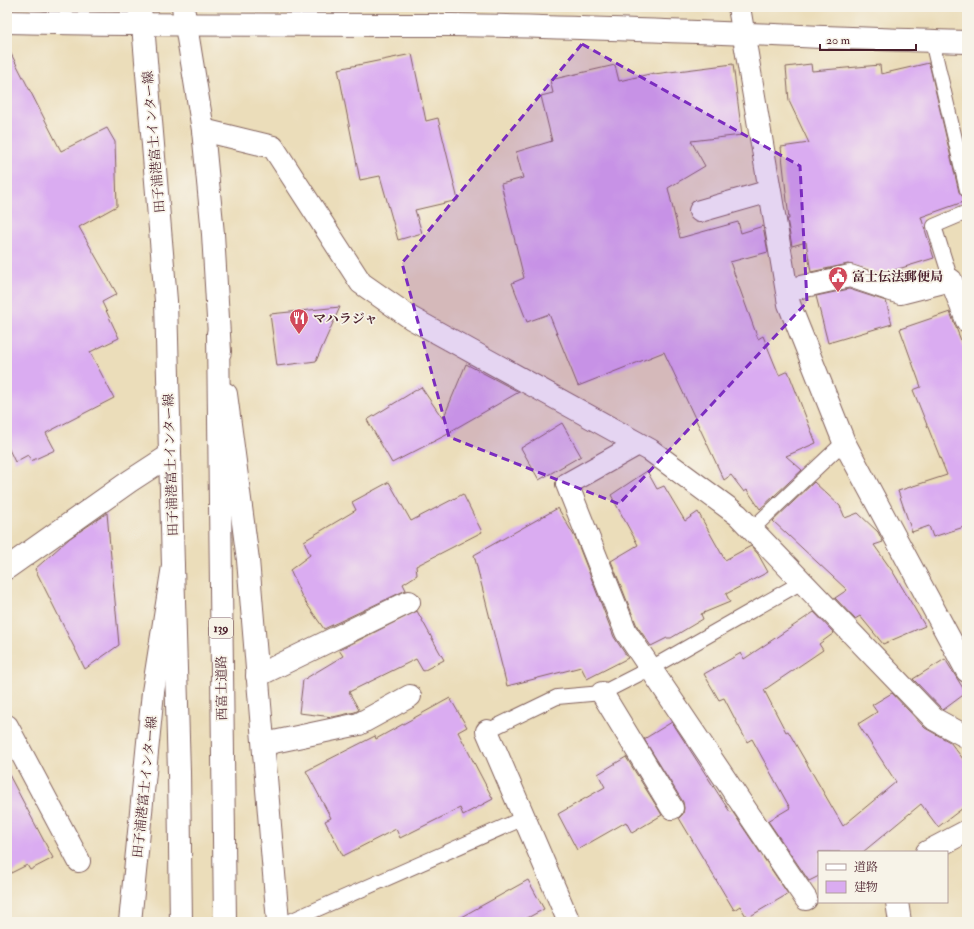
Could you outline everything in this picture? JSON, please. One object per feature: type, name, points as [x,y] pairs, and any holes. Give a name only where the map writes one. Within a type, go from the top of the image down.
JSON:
[{"type":"main road","points":[[739,7],[789,304],[844,442],[967,670]]},
{"type":"main road","points":[[7,22],[141,16],[185,16],[744,33],[967,42]]},
{"type":"main road","name":"田子浦港富士インター線","points":[[130,922],[153,692],[173,566],[166,301],[141,16]]},
{"type":"main road","points":[[185,16],[203,130],[213,234],[218,334],[248,560],[278,922]]},
{"type":"main road","points":[[203,130],[272,147],[361,283],[410,318],[650,450],[738,515],[934,719],[967,737]]},
{"type":"main road","points":[[700,211],[770,191]]},
{"type":"main road","points":[[787,290],[850,276],[900,293],[951,280],[967,321]]},
{"type":"main road","name":"西富士道路","points":[[218,334],[225,922]]},
{"type":"main road","points":[[638,444],[567,484],[626,632],[806,899]]},
{"type":"main road","points":[[7,568],[130,481],[170,456]]},
{"type":"main road","points":[[173,566],[179,772],[181,922]]},
{"type":"main road","points":[[257,676],[409,602]]},
{"type":"main road","points":[[602,693],[672,808]]},
{"type":"main road","points":[[264,744],[359,724],[410,696]]},
{"type":"main road","points":[[7,726],[13,752],[79,861]]},
{"type":"main road","points":[[487,731],[569,922]]},
{"type":"main road","points":[[929,851],[967,831]]},
{"type":"main road","points":[[897,903],[900,922]]},
{"type":"lane","points":[[932,41],[967,190]]},
{"type":"lane","points":[[951,280],[934,226],[967,212]]},
{"type":"lane","points":[[752,529],[844,442]]},
{"type":"lane","points":[[487,731],[557,697],[602,693],[651,668],[802,582]]},
{"type":"lane","points":[[288,922],[524,818]]},
{"type":"highlighted area","points":[[582,44],[800,166],[807,302],[619,504],[449,437],[402,263]]},
{"type":"building","points":[[7,46],[61,151],[107,128],[115,142],[117,206],[79,227],[117,294],[102,302],[119,338],[90,352],[114,398],[46,433],[55,450],[31,461],[28,455],[15,462],[7,445]]},
{"type":"building","points":[[412,54],[426,121],[438,118],[458,200],[415,210],[422,233],[398,240],[380,176],[360,180],[338,69]]},
{"type":"building","points":[[929,63],[959,192],[966,201],[921,217],[934,258],[882,274],[848,264],[811,272],[806,242],[792,246],[787,219],[789,219],[781,147],[809,143],[789,101],[786,67],[811,64],[812,71],[880,65],[881,74]]},
{"type":"building","points":[[733,64],[742,135],[691,141],[705,166],[668,188],[680,238],[738,222],[741,233],[763,226],[768,252],[730,262],[758,339],[763,336],[779,375],[788,371],[816,443],[786,456],[802,470],[760,509],[747,490],[744,492],[731,475],[724,480],[664,352],[578,386],[549,314],[527,322],[512,283],[524,278],[501,184],[523,178],[516,152],[552,141],[541,96],[553,93],[550,80],[615,65],[619,81],[654,73]]},
{"type":"building","points":[[849,289],[886,301],[892,324],[828,343],[816,296]]},
{"type":"building","points":[[340,307],[316,361],[277,366],[270,314]]},
{"type":"building","points":[[950,312],[967,356],[967,526],[933,537],[929,526],[912,532],[898,491],[947,475],[913,390],[921,387],[900,329]]},
{"type":"building","points":[[466,364],[519,392],[451,431],[452,432],[392,463],[367,420],[421,387],[443,419]]},
{"type":"building","points":[[562,423],[581,456],[539,480],[521,448]]},
{"type":"building","points":[[647,471],[657,489],[664,486],[685,521],[698,512],[725,560],[751,546],[758,554],[768,572],[726,594],[730,602],[701,614],[703,619],[671,638],[667,638],[651,646],[637,626],[611,561],[638,545],[611,495]]},
{"type":"building","points":[[389,482],[411,521],[463,494],[482,532],[416,566],[417,575],[403,584],[406,590],[324,629],[302,597],[290,570],[310,555],[304,541],[356,510],[352,502]]},
{"type":"building","points":[[814,482],[840,506],[845,518],[858,513],[878,532],[883,542],[874,545],[893,572],[925,626],[883,644],[860,616],[855,619],[835,598],[847,590],[773,521]]},
{"type":"building","points":[[558,508],[576,539],[614,637],[628,658],[587,679],[581,667],[507,686],[474,555]]},
{"type":"building","points":[[107,513],[119,645],[85,669],[35,569],[70,538]]},
{"type":"building","points":[[417,611],[444,660],[423,671],[416,659],[349,692],[359,710],[355,712],[333,717],[299,713],[303,680],[343,656],[339,650]]},
{"type":"building","points":[[814,612],[834,633],[819,644],[823,650],[764,690],[786,732],[788,731],[843,826],[896,782],[858,724],[877,712],[872,705],[892,693],[925,728],[950,742],[967,764],[967,805],[938,827],[921,804],[864,851],[818,851],[818,876],[809,881],[768,821],[790,808],[752,739],[747,742],[724,698],[719,700],[704,674],[741,653],[744,659]]},
{"type":"building","points":[[945,659],[966,693],[943,710],[913,679]]},
{"type":"building","points":[[450,698],[467,727],[458,732],[493,799],[463,815],[460,808],[400,838],[396,829],[343,856],[325,821],[331,818],[306,771],[375,736],[376,739]]},
{"type":"building","points":[[672,722],[730,812],[732,811],[788,894],[747,918],[740,906],[734,910],[679,818],[683,814],[683,802],[644,739]]},
{"type":"building","points":[[626,757],[662,815],[632,833],[626,822],[577,850],[558,814],[605,787],[598,774]]},
{"type":"building","points":[[7,771],[53,858],[30,870],[27,865],[7,875]]},
{"type":"building","points":[[528,880],[544,909],[520,922],[452,922]]},
{"type":"place","name":"富士伝法郵便局","points":[[838,293]]},
{"type":"place","name":"マハラジャ","points":[[299,335]]}]
